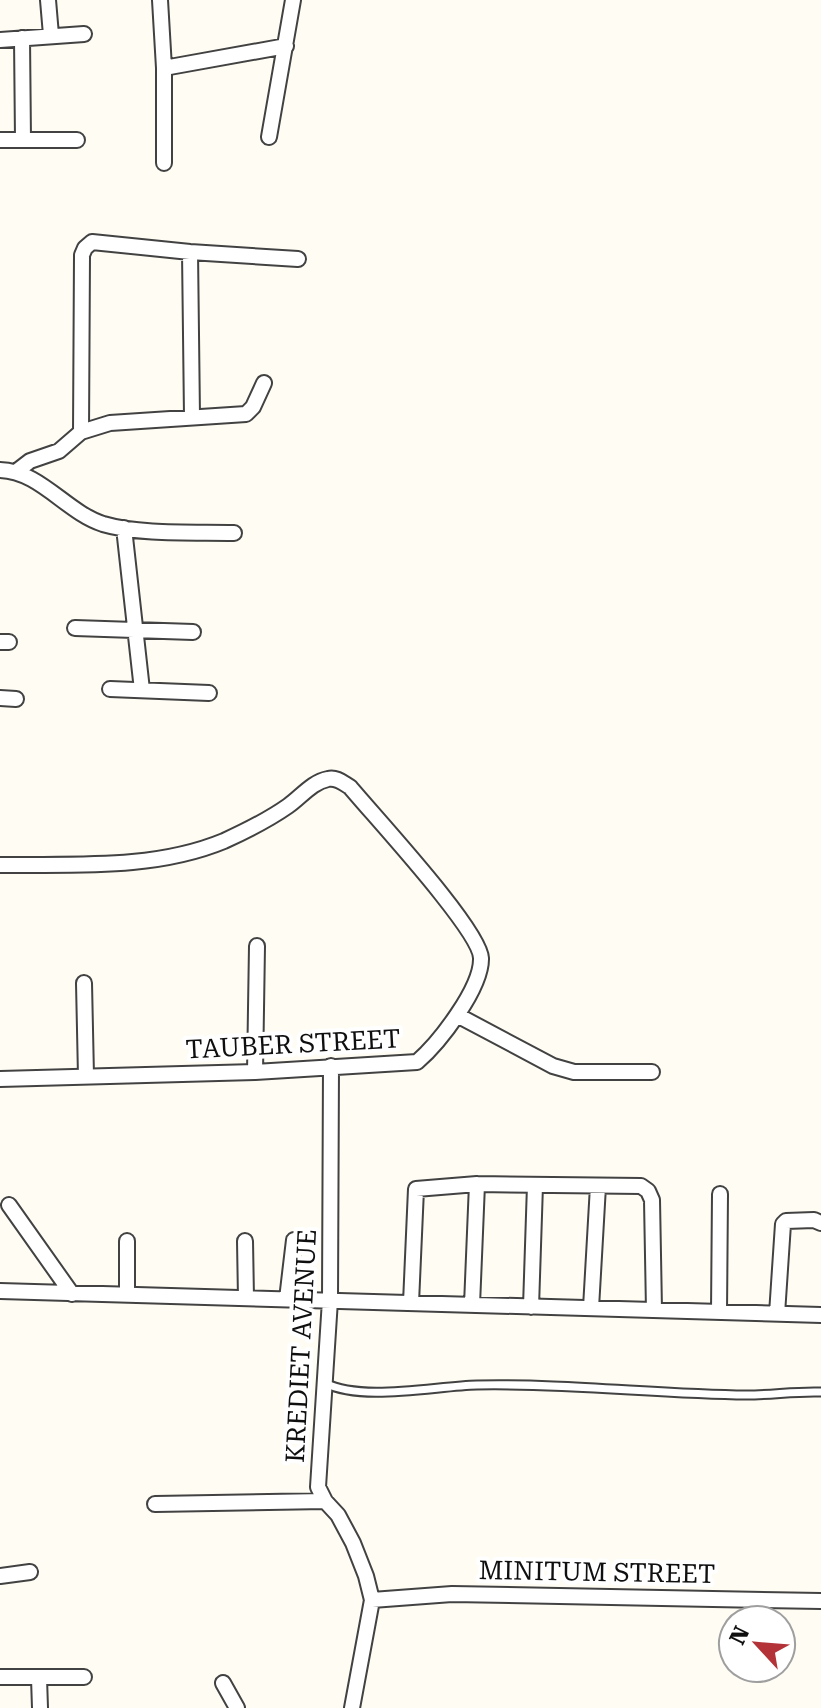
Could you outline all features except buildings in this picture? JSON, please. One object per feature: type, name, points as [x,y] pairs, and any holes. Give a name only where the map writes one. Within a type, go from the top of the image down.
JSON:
[{"type":"street","points":[[48,0],[51,35]]},
{"type":"street","points":[[160,0],[164,163]]},
{"type":"street","points":[[269,137],[293,0]]},
{"type":"street","points":[[0,40],[84,34]]},
{"type":"street","points":[[22,38],[23,140]]},
{"type":"street","points":[[164,68],[286,46]]},
{"type":"street","points":[[0,140],[77,140]]},
{"type":"street","points":[[81,432],[82,255],[92,242],[298,259]]},
{"type":"street","points":[[190,252],[192,416]]},
{"type":"street","points":[[17,471],[30,461],[59,451],[81,432],[110,423],[246,414],[253,407],[264,383]]},
{"type":"street","points":[[0,470],[17,471],[50,491],[78,514],[103,524],[124,528],[234,533]]},
{"type":"street","points":[[124,528],[142,690]]},
{"type":"street","points":[[75,628],[193,632]]},
{"type":"street","points":[[110,689],[209,693]]},
{"type":"street","points":[[0,698],[16,699]]},
{"type":"street","name":"TAUBER STREET","points":[[0,865],[117,863],[172,857],[245,832],[319,782],[330,779],[350,787],[471,935],[481,955],[480,972],[457,1015],[417,1062],[255,1072],[0,1079]]},
{"type":"street","points":[[255,1072],[257,946]]},
{"type":"street","points":[[84,983],[86,1076]]},
{"type":"street","points":[[457,1015],[553,1066],[574,1072],[652,1072]]},
{"type":"street","name":"KREDIET AVENUE","points":[[331,1066],[330,1300],[318,1487],[353,1543],[372,1600],[352,1708]]},
{"type":"street","points":[[411,1303],[416,1189],[477,1184],[641,1186],[648,1191],[652,1200],[654,1310]]},
{"type":"street","points":[[472,1305],[477,1184]]},
{"type":"street","points":[[531,1307],[535,1185]]},
{"type":"street","points":[[591,1308],[598,1186]]},
{"type":"street","points":[[719,1312],[720,1194]]},
{"type":"street","points":[[9,1205],[72,1294]]},
{"type":"street","points":[[777,1314],[783,1224],[786,1221],[814,1220],[821,1223]]},
{"type":"street","points":[[287,1299],[294,1240]]},
{"type":"street","points":[[127,1241],[127,1295]]},
{"type":"street","points":[[245,1241],[246,1298]]},
{"type":"street","points":[[0,1291],[821,1315]]},
{"type":"street","points":[[155,1504],[325,1501]]},
{"type":"street","points":[[0,1576],[30,1572]]},
{"type":"street","name":"MINITUM STREET","points":[[372,1600],[452,1594],[821,1601]]},
{"type":"street","points":[[0,1677],[84,1677]]},
{"type":"street","points":[[39,1678],[40,1708]]},
{"type":"street","points":[[223,1683],[237,1708]]},
{"type":"lane","points":[[324,1382],[341,1390],[363,1392],[477,1385],[584,1386],[748,1395],[821,1392]]}]
